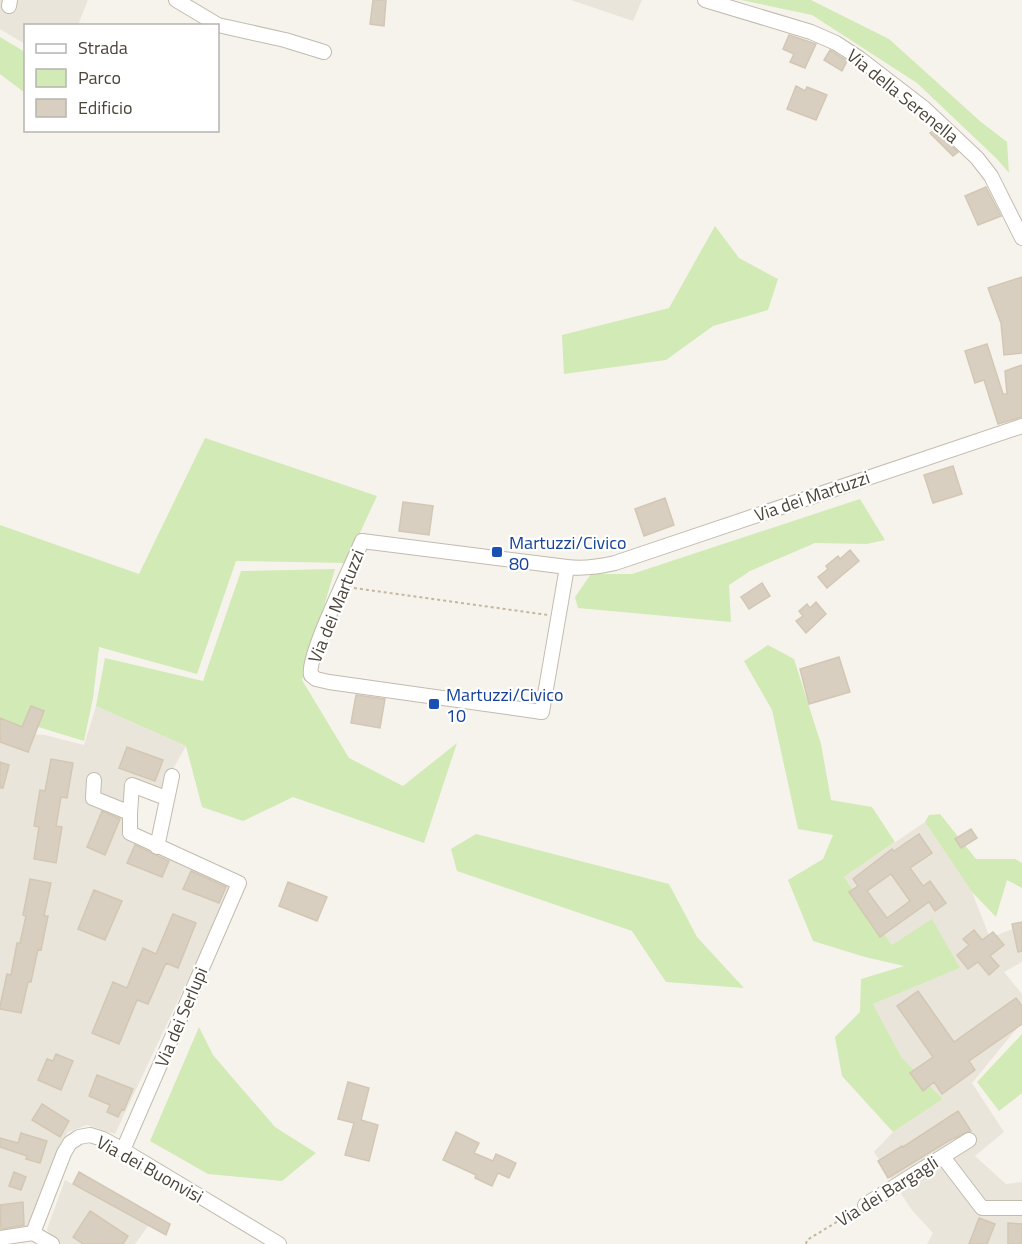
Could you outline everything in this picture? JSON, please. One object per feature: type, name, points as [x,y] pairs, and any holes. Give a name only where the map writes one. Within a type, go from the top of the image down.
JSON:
[{"type":"street","points":[[176,0],[216,24]]},
{"type":"street","name":"Via della Serenella","points":[[705,0],[811,32],[836,43],[859,58],[924,108],[977,158],[991,176],[1022,238]]},
{"type":"street","points":[[219,25],[285,40],[324,52]]},
{"type":"street","name":"Via dei Martuzzi","points":[[567,567],[542,712],[328,682],[313,677],[310,671],[363,541],[567,567],[597,568],[1022,426]]},
{"type":"street","points":[[166,798],[132,784],[130,833],[157,847],[172,776]]},
{"type":"street","points":[[94,780],[93,798],[130,813]]},
{"type":"street","name":"Via dei Serlupi","points":[[123,1150],[239,883],[157,847]]},
{"type":"street","name":"Via dei Buonvisi","points":[[33,1233],[64,1153],[73,1140],[84,1135],[96,1136],[123,1150],[279,1244]]},
{"type":"street","name":"Via dei Bargagli","points":[[865,1205],[969,1140]]},
{"type":"street","points":[[943,1156],[982,1208],[1022,1208]]},
{"type":"street","points":[[0,1238],[33,1233],[52,1244]]},
{"type":"path","points":[[343,587],[558,616]]},
{"type":"path","name":"Via dei Bargagli","points":[[806,1244],[807,1240],[865,1205]]},
{"type":"shaded area","points":[[0,0],[88,0],[78,24],[24,24],[24,43],[0,29]]},
{"type":"shaded area","points":[[571,0],[642,0],[633,21]]},
{"type":"shaded area","points":[[96,706],[186,746],[161,790],[129,778],[122,837],[232,886],[115,1134],[87,1125],[68,1132],[62,1141],[29,1226],[0,1232],[0,732],[45,735],[84,745]]},
{"type":"shaded area","points":[[925,822],[972,892],[990,938],[1022,925],[1022,962],[1004,972],[1022,994],[1022,1022],[972,1083],[1004,1132],[975,1156],[1006,1184],[1022,1182],[1022,1244],[927,1244],[933,1233],[911,1209],[874,1152],[893,1132],[943,1099],[902,1058],[873,1004],[960,968],[892,945],[844,877]]},
{"type":"shaded area","points":[[65,1180],[148,1226],[135,1244],[61,1244],[51,1238],[47,1229]]},
{"type":"green space","points":[[741,0],[811,0],[889,39],[981,122],[1007,142],[1009,173],[917,83],[812,15]]},
{"type":"green space","points":[[0,37],[24,51],[24,92],[0,74]]},
{"type":"green space","points":[[715,226],[739,258],[778,279],[768,310],[713,326],[666,360],[564,374],[562,335],[669,308]]},
{"type":"green space","points":[[205,438],[377,496],[346,563],[236,561],[197,674],[99,647],[93,698],[84,741],[35,726],[0,741],[0,525],[139,574]]},
{"type":"green space","points":[[860,499],[885,540],[867,544],[815,543],[750,571],[729,585],[731,622],[578,608],[575,597],[591,574],[632,574]]},
{"type":"green space","points":[[335,569],[302,680],[349,758],[403,786],[457,743],[424,843],[293,797],[243,821],[202,807],[186,746],[96,706],[105,658],[203,681],[241,571]]},
{"type":"green space","points":[[768,645],[794,659],[821,744],[831,800],[872,807],[895,842],[844,877],[892,945],[932,919],[960,968],[873,1004],[902,1058],[943,1099],[893,1132],[842,1076],[835,1037],[860,1012],[861,979],[904,966],[813,941],[788,880],[823,859],[833,835],[798,829],[772,710],[744,661]]},
{"type":"green space","points":[[940,814],[976,859],[1015,859],[1022,863],[1022,888],[1007,880],[996,917],[972,892],[925,822],[929,815]]},
{"type":"green space","points":[[476,834],[669,884],[697,937],[744,988],[666,982],[632,931],[457,871],[451,849]]},
{"type":"green space","points":[[199,1027],[213,1055],[275,1127],[316,1153],[282,1181],[208,1174],[150,1141]]},
{"type":"green space","points":[[1022,1034],[1022,1093],[999,1111],[977,1082]]},
{"type":"building","points":[[373,0],[386,0],[384,26],[370,24]]},
{"type":"building","points":[[789,35],[816,44],[805,68],[790,62],[794,54],[783,49]]},
{"type":"building","points":[[830,50],[847,61],[842,71],[824,60]]},
{"type":"building","points":[[796,86],[805,91],[807,87],[827,95],[816,120],[787,109]]},
{"type":"building","points":[[934,130],[958,152],[953,156],[930,133]]},
{"type":"building","points":[[986,187],[1001,216],[978,225],[965,196]]},
{"type":"building","points":[[1022,277],[1022,353],[1004,355],[1001,323],[988,288]]},
{"type":"building","points":[[987,344],[1003,394],[1007,394],[1005,371],[1022,365],[1022,417],[998,424],[984,380],[975,383],[965,351]]},
{"type":"building","points":[[953,466],[962,494],[933,503],[924,475]]},
{"type":"building","points":[[665,498],[674,525],[644,536],[635,509]]},
{"type":"building","points":[[403,502],[433,506],[429,535],[399,531]]},
{"type":"building","points":[[850,550],[859,561],[827,588],[818,577],[828,569],[826,566],[838,556],[840,559]]},
{"type":"building","points":[[762,583],[770,596],[749,609],[741,597]]},
{"type":"building","points":[[816,602],[826,614],[806,633],[796,621],[803,616],[799,611],[807,604],[810,608]]},
{"type":"building","points":[[839,657],[850,692],[809,704],[800,669]]},
{"type":"building","points":[[356,695],[385,699],[380,728],[351,723]]},
{"type":"building","points":[[31,706],[44,711],[28,752],[0,742],[0,718],[22,727]]},
{"type":"building","points":[[127,747],[163,760],[155,781],[119,768]]},
{"type":"building","points":[[51,759],[73,763],[67,798],[61,797],[56,826],[62,827],[56,863],[34,859],[39,827],[34,826],[40,790],[45,791]]},
{"type":"building","points":[[0,762],[9,765],[3,788],[0,788]]},
{"type":"building","points":[[102,811],[120,819],[105,855],[87,847]]},
{"type":"building","points":[[971,829],[977,838],[961,848],[955,839]]},
{"type":"building","points":[[919,834],[932,853],[910,868],[923,886],[930,881],[946,903],[935,911],[929,902],[880,937],[849,892],[858,886],[853,879],[892,849],[894,851]],"holes":[[[891,874],[910,901],[887,918],[867,891]]]},
{"type":"building","points":[[135,845],[169,861],[162,877],[127,863]]},
{"type":"building","points":[[191,871],[226,887],[219,903],[183,889]]},
{"type":"building","points":[[30,879],[51,883],[44,916],[48,916],[41,950],[38,949],[21,1013],[0,1009],[0,1006],[7,974],[11,975],[17,943],[20,943]]},
{"type":"building","points":[[288,882],[327,897],[317,921],[279,906]]},
{"type":"building","points":[[94,890],[122,901],[105,940],[78,929]]},
{"type":"building","points":[[173,914],[196,923],[178,968],[166,963],[148,1004],[137,1000],[119,1044],[92,1033],[113,982],[127,988],[143,948],[156,954]]},
{"type":"building","points":[[1022,922],[1022,951],[1018,952],[1012,924]]},
{"type":"building","points":[[974,930],[982,940],[993,932],[1004,945],[990,956],[999,966],[989,975],[978,962],[968,969],[957,955],[969,945],[963,939]]},
{"type":"building","points":[[918,991],[954,1042],[1016,998],[1022,1006],[1022,1024],[969,1061],[975,1070],[942,1094],[934,1082],[923,1091],[910,1073],[933,1057],[897,1006]]},
{"type":"building","points":[[56,1054],[73,1061],[61,1090],[38,1080],[47,1059],[53,1061]]},
{"type":"building","points":[[97,1075],[133,1089],[124,1110],[122,1109],[118,1117],[107,1112],[110,1105],[89,1096]]},
{"type":"building","points":[[348,1082],[369,1088],[361,1120],[378,1125],[369,1161],[345,1155],[354,1123],[338,1119]]},
{"type":"building","points":[[42,1104],[69,1121],[60,1137],[32,1120]]},
{"type":"building","points":[[958,1111],[971,1131],[950,1140],[888,1178],[878,1161]]},
{"type":"building","points":[[456,1132],[479,1143],[474,1153],[493,1161],[496,1154],[516,1163],[509,1178],[498,1173],[492,1186],[475,1178],[476,1175],[443,1160]]},
{"type":"building","points":[[21,1133],[47,1141],[40,1163],[0,1147],[0,1138],[18,1143]]},
{"type":"building","points":[[14,1172],[26,1177],[21,1190],[9,1186]]},
{"type":"building","points":[[79,1172],[170,1224],[166,1235],[73,1184]]},
{"type":"building","points":[[23,1202],[24,1225],[1,1229],[0,1205]]},
{"type":"building","points":[[90,1211],[128,1236],[123,1244],[83,1244],[73,1237]]},
{"type":"building","points":[[979,1218],[995,1224],[987,1244],[969,1244]]},
{"type":"building","points":[[1008,1223],[1022,1224],[1022,1244],[1008,1244]]},
{"type":"place","name":"Martuzzi/Civico 80","points":[[497,552]]},
{"type":"place","name":"Martuzzi/Civico 10","points":[[434,704]]}]
